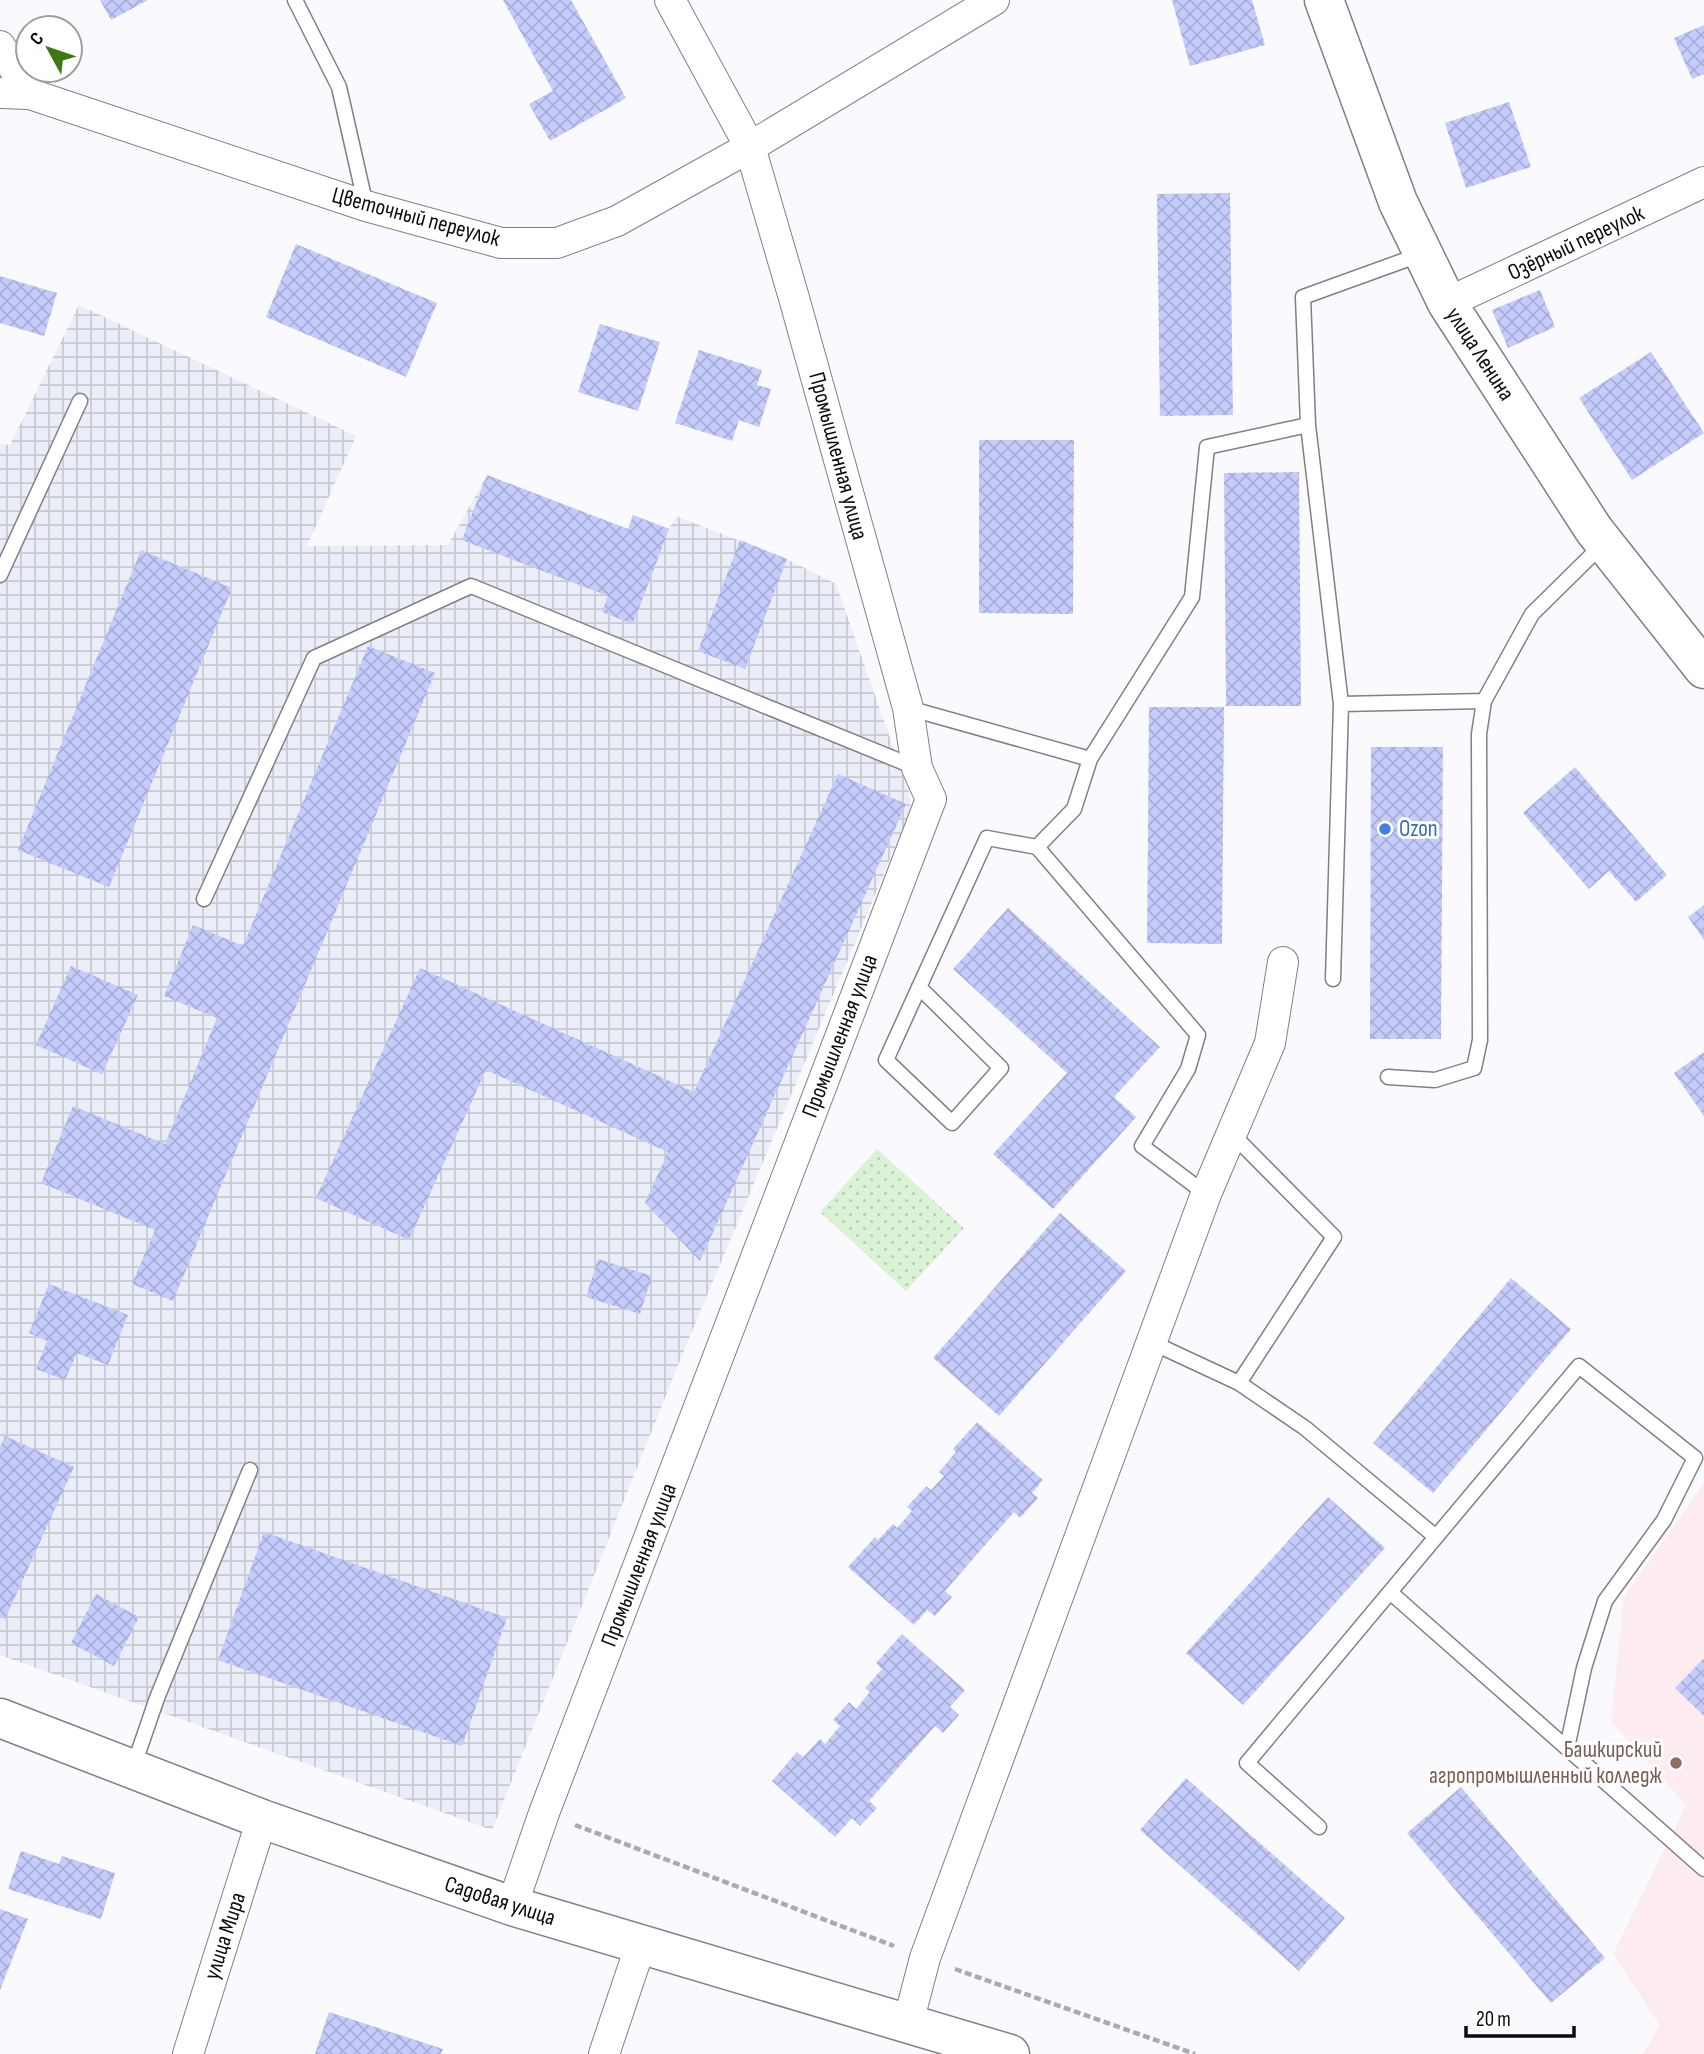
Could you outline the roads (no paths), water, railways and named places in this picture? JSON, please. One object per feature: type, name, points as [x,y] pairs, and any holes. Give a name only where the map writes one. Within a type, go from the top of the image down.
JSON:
[{"type":"main road","name":"улица Ленина","points":[[1324,0],[1398,202],[1447,303],[1604,543],[1704,669]]},
{"type":"main road","name":"Садовая улица","points":[[0,1718],[262,1819],[512,1906],[908,2024],[989,2051]]},
{"type":"street","name":"Промышленная улица","points":[[512,1906],[544,1813],[931,799],[917,768],[908,709],[750,147],[670,0]]},
{"type":"street","name":"Цветочный переулок","points":[[0,93],[30,94],[366,206],[501,243],[558,243],[617,221],[750,147],[994,0]]},
{"type":"street","points":[[0,46],[30,94]]},
{"type":"street","name":"Озёрный переулок","points":[[1447,303],[1704,182]]},
{"type":"street","points":[[908,2024],[925,1958],[1206,1194],[1270,1043],[1283,962]]},
{"type":"street","name":"улица Мира","points":[[188,2054],[262,1819]]},
{"type":"street","points":[[604,2054],[641,1944]]},
{"type":"lane","points":[[295,0],[339,87],[366,206]]},
{"type":"lane","points":[[1333,979],[1341,704],[1308,425],[1303,297],[1423,254]]},
{"type":"lane","points":[[0,575],[80,401]]},
{"type":"lane","points":[[1037,847],[1074,808],[1090,759],[1192,597],[1207,447],[1308,425]]},
{"type":"lane","points":[[1388,1077],[1435,1080],[1474,1068],[1480,1040],[1479,734],[1483,701],[1532,614],[1604,543]]},
{"type":"lane","points":[[204,899],[314,658],[471,586],[917,768]]},
{"type":"lane","points":[[1341,704],[1483,701]]},
{"type":"lane","points":[[908,709],[1090,759]]},
{"type":"lane","points":[[919,987],[1001,1068],[952,1123],[886,1060],[919,987],[987,838],[1037,847],[1198,1035],[1188,1069],[1142,1146],[1206,1194]]},
{"type":"lane","points":[[1232,1134],[1334,1237],[1239,1383]]},
{"type":"lane","points":[[1153,1343],[1239,1383],[1305,1427],[1436,1536]]},
{"type":"lane","points":[[1319,1827],[1247,1763],[1579,1366],[1695,1458],[1664,1520],[1605,1601],[1584,1668],[1567,1748]]},
{"type":"lane","points":[[132,1769],[157,1698],[250,1470]]},
{"type":"lane","points":[[1390,1592],[1704,1869]]},
{"type":"place","name":"Ozon","points":[[1385,829]]},
{"type":"place","name":"Башкирский агропромышленный колледж","points":[[1676,1763]]}]
